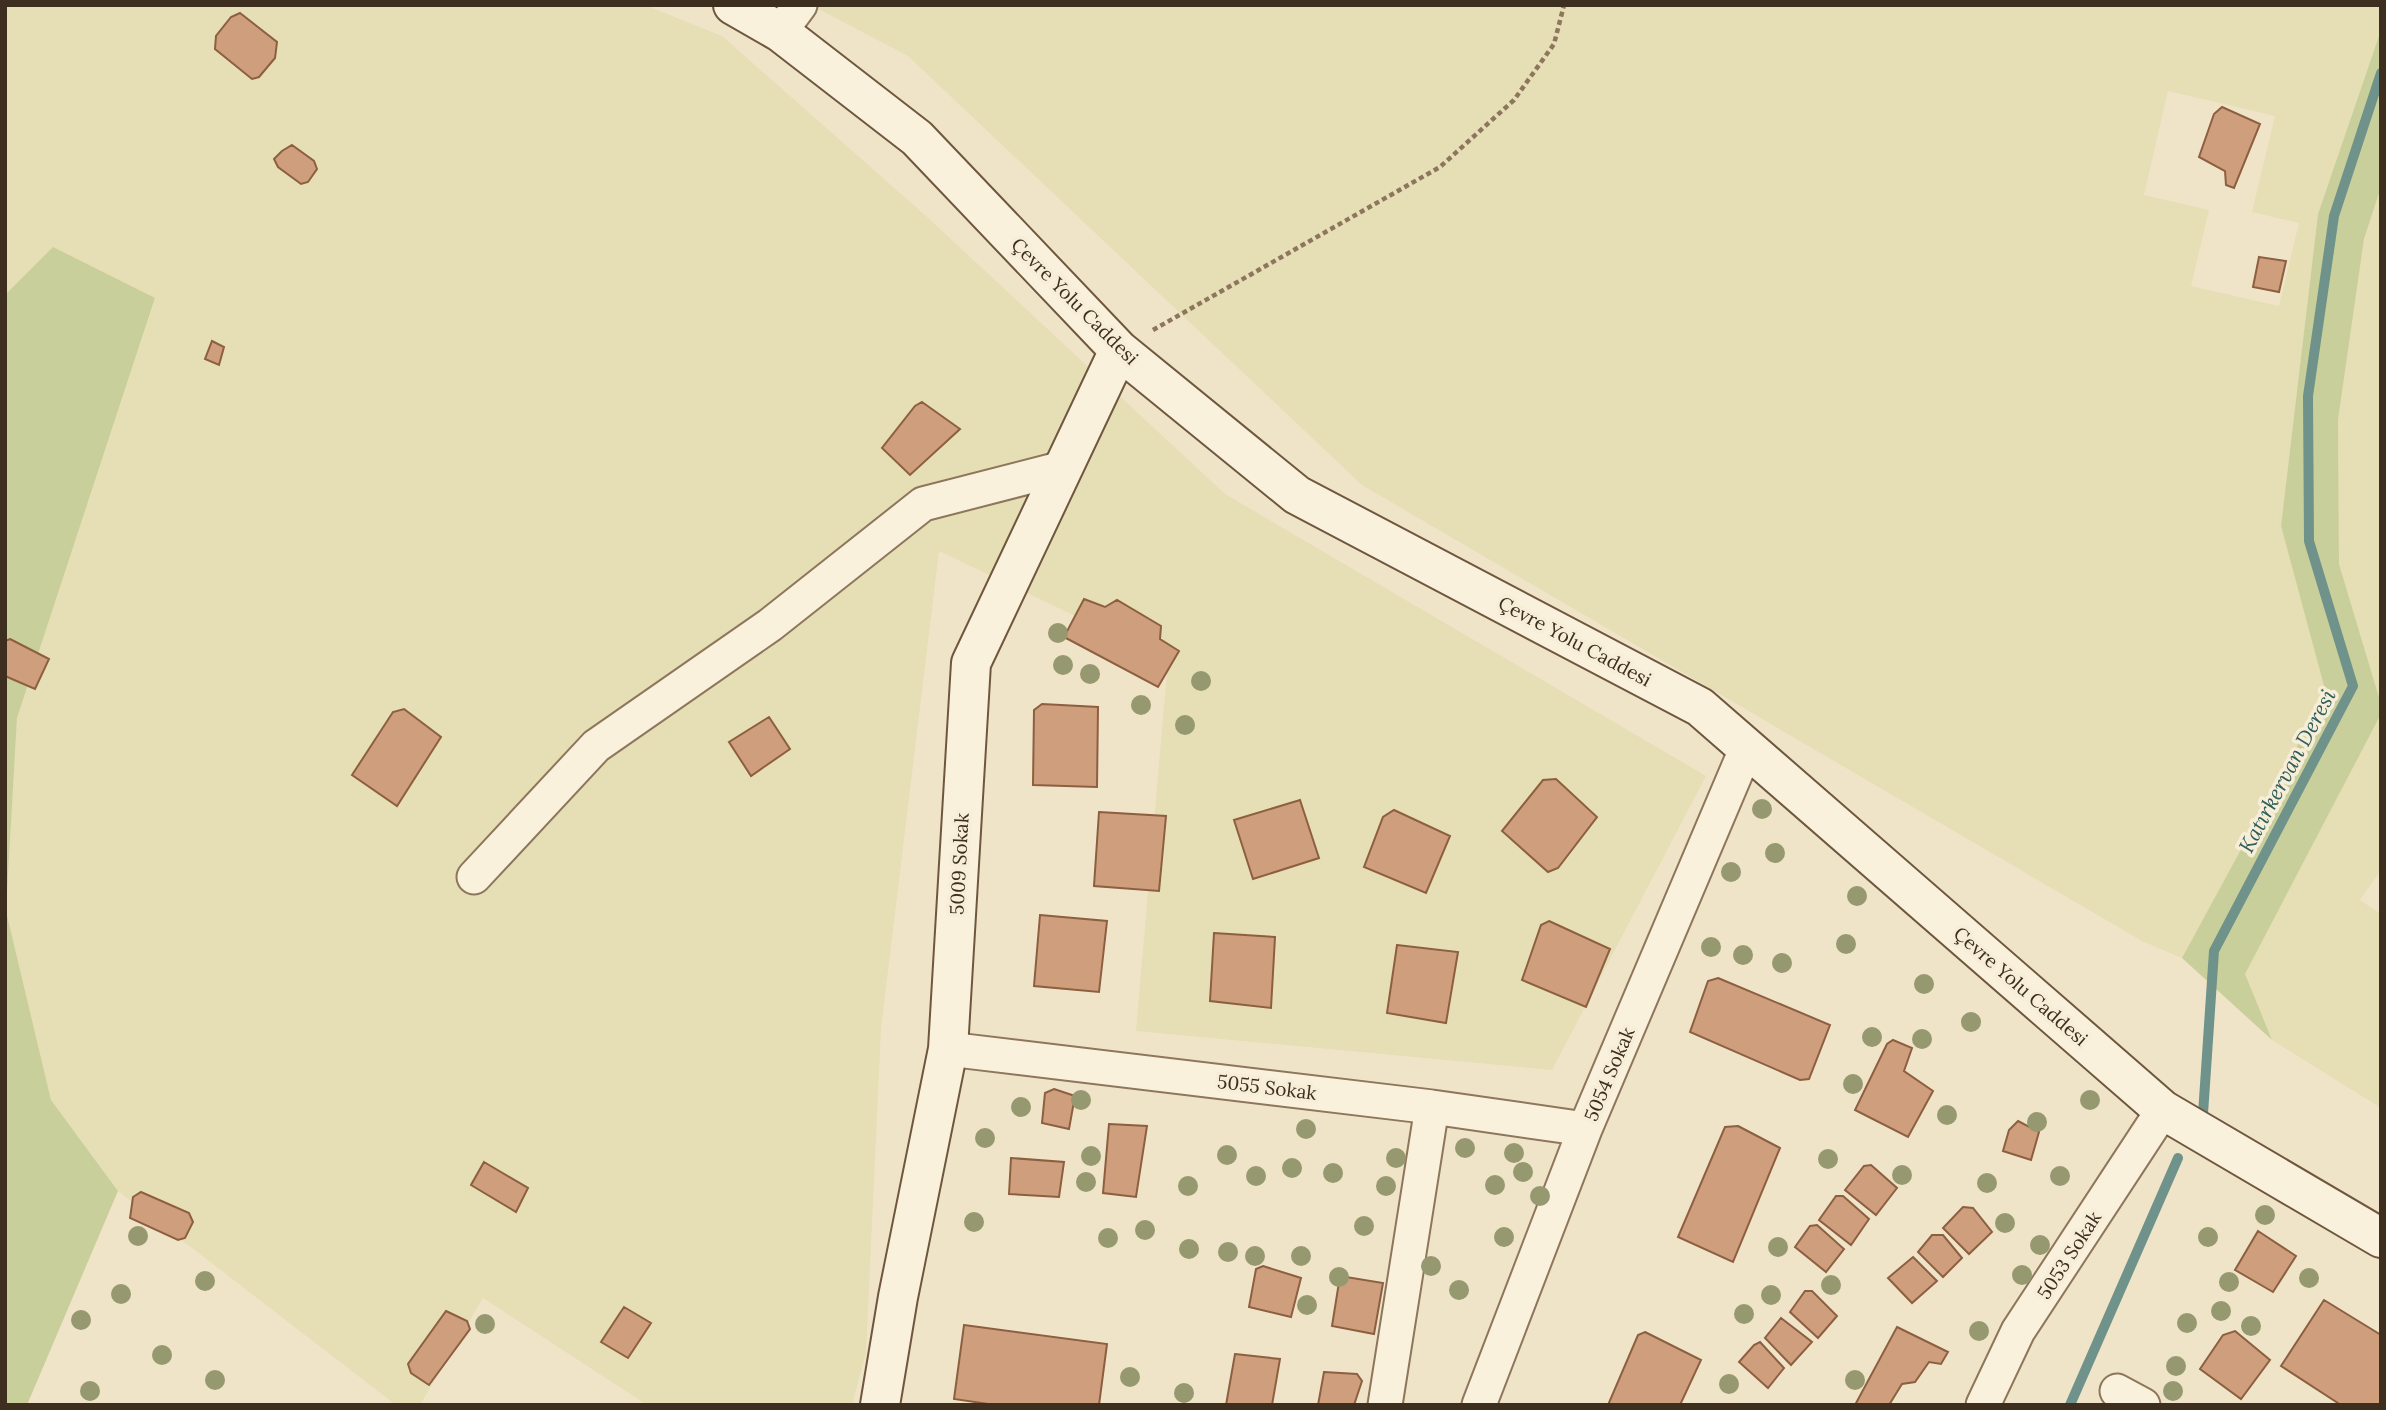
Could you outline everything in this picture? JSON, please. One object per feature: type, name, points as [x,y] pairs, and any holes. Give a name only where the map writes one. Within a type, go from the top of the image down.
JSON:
[{"type":"main road","name":"Çevre Yolu Caddesi","points":[[733,5],[790,19],[917,138],[1119,350],[1297,495],[1700,707],[2163,1110],[2381,1238]]},
{"type":"main road","name":"5009 Sokak","points":[[880,1405],[898,1297],[948,1049],[971,663],[1119,350]]},
{"type":"street","points":[[474,877],[597,746],[770,625],[923,505],[1063,468]]},
{"type":"street","name":"5054 Sokak","points":[[1479,1405],[1585,1129],[1747,747]]},
{"type":"street","name":"5055 Sokak","points":[[948,1049],[1432,1107],[1585,1129]]},
{"type":"street","points":[[1385,1405],[1432,1107]]},
{"type":"street","name":"5053 Sokak","points":[[1983,1405],[2018,1331],[2163,1110]]},
{"type":"path","points":[[1119,350],[1440,167],[1514,100],[1554,44],[1564,5]]},
{"type":"shaded area","points":[[5,5],[645,5],[722,36],[926,216],[1225,494],[1706,776],[1552,1070],[1136,1031],[1168,660],[939,551],[881,1029],[866,1353],[852,1405],[647,1405],[483,1298],[420,1405],[396,1405],[118,1191],[51,1100],[6,911],[17,718],[155,299],[5,295]]},
{"type":"shaded area","points":[[811,5],[2381,5],[2381,30],[2318,214],[2281,526],[2327,693],[2182,958],[2142,941],[1362,485],[908,56]],"holes":[[[2168,91],[2275,116],[2252,212],[2299,223],[2279,306],[2191,286],[2209,210],[2144,195]]]},
{"type":"shaded area","points":[[2381,187],[2381,704],[2339,564],[2338,420],[2364,239]]},
{"type":"shaded area","points":[[2381,714],[2381,870],[2360,900],[2381,914],[2381,1108],[2272,1040],[2244,975]]},
{"type":"green space","points":[[2381,30],[2381,187],[2364,239],[2338,420],[2339,564],[2381,704],[2381,714],[2245,974],[2272,1040],[2182,958],[2326,693],[2281,526],[2318,214]]},
{"type":"green space","points":[[53,247],[155,298],[17,718],[6,911],[51,1100],[118,1191],[27,1405],[5,1405],[5,295]]},
{"type":"building","points":[[240,13],[277,42],[275,58],[259,77],[252,79],[215,49],[216,36],[231,17]]},
{"type":"building","points":[[2222,107],[2260,124],[2234,188],[2226,185],[2225,171],[2199,157],[2214,114]]},
{"type":"building","points":[[292,145],[314,161],[317,169],[308,182],[301,184],[278,167],[274,159]]},
{"type":"building","points":[[2259,257],[2286,261],[2279,292],[2253,287]]},
{"type":"building","points":[[212,341],[224,347],[219,365],[205,359]]},
{"type":"building","points":[[922,402],[960,429],[910,475],[882,448],[915,406]]},
{"type":"building","points":[[1084,599],[1105,607],[1117,600],[1161,626],[1160,639],[1179,651],[1158,687],[1064,637]]},
{"type":"building","points":[[10,639],[49,659],[35,689],[5,676],[5,641]]},
{"type":"building","points":[[1042,704],[1098,707],[1097,787],[1033,785],[1034,710]]},
{"type":"building","points":[[404,709],[441,737],[397,806],[352,775],[393,712]]},
{"type":"building","points":[[769,717],[790,749],[751,776],[729,742]]},
{"type":"building","points":[[1556,779],[1597,817],[1558,868],[1548,872],[1502,831],[1543,780]]},
{"type":"building","points":[[1300,800],[1319,858],[1253,879],[1234,820]]},
{"type":"building","points":[[1394,810],[1450,836],[1426,893],[1364,867],[1383,817]]},
{"type":"building","points":[[1099,812],[1166,816],[1159,891],[1094,886]]},
{"type":"building","points":[[1040,915],[1107,921],[1099,992],[1034,986]]},
{"type":"building","points":[[1549,921],[1610,949],[1586,1007],[1522,980],[1541,925]]},
{"type":"building","points":[[1214,933],[1275,937],[1271,1008],[1210,1001]]},
{"type":"building","points":[[1397,945],[1458,952],[1446,1023],[1387,1013]]},
{"type":"building","points":[[1718,978],[1830,1025],[1809,1079],[1800,1080],[1690,1032],[1708,981]]},
{"type":"building","points":[[1893,1040],[1912,1048],[1904,1071],[1933,1091],[1908,1137],[1855,1110],[1887,1044]]},
{"type":"building","points":[[1054,1089],[1075,1096],[1069,1129],[1042,1123],[1045,1093]]},
{"type":"building","points":[[2018,1121],[2039,1132],[2031,1160],[2003,1151],[2009,1130]]},
{"type":"building","points":[[1109,1124],[1147,1126],[1136,1197],[1103,1193]]},
{"type":"building","points":[[1738,1126],[1780,1148],[1733,1262],[1678,1237],[1725,1127]]},
{"type":"building","points":[[1011,1158],[1064,1162],[1059,1197],[1009,1194]]},
{"type":"building","points":[[484,1162],[528,1188],[516,1212],[471,1185]]},
{"type":"building","points":[[1871,1165],[1897,1188],[1876,1215],[1845,1190],[1864,1166]]},
{"type":"building","points":[[141,1192],[189,1213],[193,1222],[185,1238],[178,1240],[130,1218],[133,1197]]},
{"type":"building","points":[[1836,1196],[1843,1196],[1869,1219],[1851,1245],[1819,1220]]},
{"type":"building","points":[[1963,1207],[1973,1208],[1992,1232],[1969,1254],[1943,1228]]},
{"type":"building","points":[[1817,1225],[1844,1249],[1826,1272],[1795,1247],[1810,1226]]},
{"type":"building","points":[[2258,1231],[2296,1256],[2273,1292],[2235,1270]]},
{"type":"building","points":[[1932,1235],[1943,1235],[1962,1258],[1943,1277],[1918,1252]]},
{"type":"building","points":[[1913,1257],[1937,1281],[1912,1303],[1888,1278]]},
{"type":"building","points":[[1263,1266],[1301,1278],[1291,1317],[1249,1307],[1256,1269]]},
{"type":"building","points":[[1340,1276],[1383,1283],[1374,1334],[1332,1326]]},
{"type":"building","points":[[1805,1291],[1812,1291],[1837,1316],[1818,1338],[1790,1312]]},
{"type":"building","points":[[2324,1300],[2381,1335],[2381,1405],[2341,1405],[2281,1366]]},
{"type":"building","points":[[624,1307],[651,1323],[628,1358],[601,1342]]},
{"type":"building","points":[[446,1311],[467,1321],[470,1329],[429,1385],[411,1373],[408,1364]]},
{"type":"building","points":[[1781,1318],[1812,1342],[1791,1365],[1765,1338]]},
{"type":"building","points":[[964,1325],[1107,1344],[1099,1405],[995,1405],[954,1399]]},
{"type":"building","points":[[1897,1327],[1948,1352],[1941,1364],[1929,1362],[1915,1382],[1902,1384],[1889,1405],[1855,1405]]},
{"type":"building","points":[[2235,1331],[2270,1360],[2241,1399],[2200,1369],[2223,1335]]},
{"type":"building","points":[[1645,1332],[1701,1360],[1680,1405],[1608,1405],[1638,1335]]},
{"type":"building","points":[[1760,1342],[1784,1368],[1768,1388],[1739,1362]]},
{"type":"building","points":[[1235,1354],[1280,1359],[1272,1405],[1226,1405]]},
{"type":"building","points":[[1324,1372],[1357,1374],[1362,1381],[1354,1405],[1318,1405]]},
{"type":"waterway","name":"Katırkervan Deresi","points":[[2203,1114],[2214,951],[2353,686],[2309,541],[2308,396],[2334,216],[2381,73]]},
{"type":"waterway","name":"Katırkervan Deresi","points":[[2070,1405],[2178,1158]]}]
